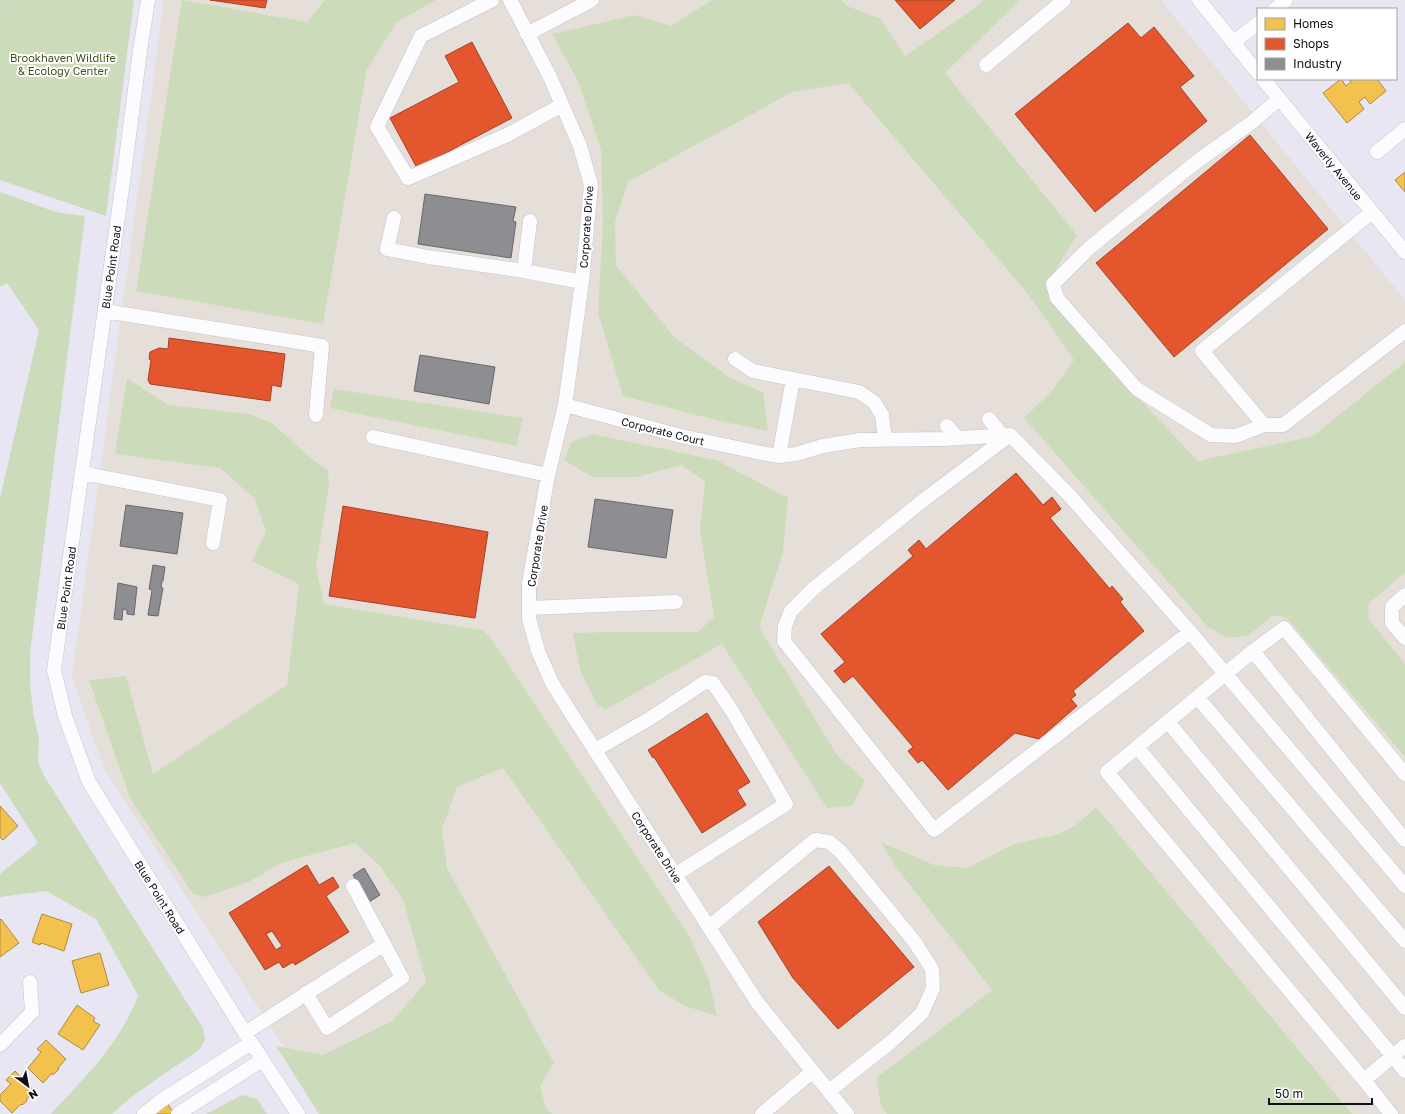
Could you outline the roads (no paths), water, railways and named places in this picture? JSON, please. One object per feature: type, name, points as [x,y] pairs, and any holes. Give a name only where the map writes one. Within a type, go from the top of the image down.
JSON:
[{"type":"street","name":"Blue Point Road","points":[[148,0],[54,670],[65,716],[89,782],[248,1038],[298,1114]]},
{"type":"street","points":[[492,0],[421,36],[381,120],[378,127],[408,178],[507,135],[562,105]]},
{"type":"street","name":"Corporate Drive","points":[[510,0],[550,77],[580,146],[591,185],[582,282],[565,405],[548,475],[529,583],[529,618],[538,651],[552,683],[757,1002],[847,1114]]},
{"type":"street","points":[[986,65],[1064,0]]},
{"type":"street","points":[[1199,0],[1257,72]]},
{"type":"street","points":[[1276,8],[1286,0]]},
{"type":"street","points":[[527,34],[584,2]]},
{"type":"street","points":[[1233,43],[1257,24]]},
{"type":"street","name":"Waverly Avenue","points":[[1264,80],[1405,252]]},
{"type":"street","points":[[1279,99],[1251,123],[1199,160],[1088,249],[1054,284],[1057,298],[1137,389],[1211,435],[1236,436],[1264,425],[1284,425],[1405,331]]},
{"type":"street","points":[[1377,152],[1405,129]]},
{"type":"street","points":[[1264,425],[1202,351],[1372,212]]},
{"type":"street","points":[[394,218],[387,249],[582,282]]},
{"type":"street","points":[[524,271],[530,221]]},
{"type":"street","points":[[105,311],[322,346],[316,415]]},
{"type":"street","points":[[735,359],[753,371],[859,392],[874,402],[882,415],[885,439]]},
{"type":"street","points":[[779,456],[793,379]]},
{"type":"street","name":"Corporate Court","points":[[565,405],[681,436],[761,454],[779,456],[796,454],[823,446],[860,440],[1006,436]]},
{"type":"street","points":[[989,419],[1069,495],[1227,675],[1405,886]]},
{"type":"street","points":[[947,426],[958,438]]},
{"type":"street","points":[[1006,436],[814,588],[791,611],[785,626],[784,641],[934,830],[1190,632]]},
{"type":"street","points":[[373,437],[548,475]]},
{"type":"street","points":[[82,473],[220,500],[213,543]]},
{"type":"street","points":[[1405,595],[1392,606],[1392,623],[1405,638]]},
{"type":"street","points":[[529,608],[676,602]]},
{"type":"street","points":[[1391,1114],[1107,772],[1284,628],[1405,774]]},
{"type":"street","points":[[1254,652],[1405,840]]},
{"type":"street","points":[[595,750],[649,719],[705,682],[713,683],[732,711],[786,804],[675,875]]},
{"type":"street","points":[[1198,698],[1405,941]]},
{"type":"street","points":[[1168,722],[1405,1008]]},
{"type":"street","points":[[1137,747],[1405,1071]]},
{"type":"street","points":[[709,927],[815,840],[829,842],[841,852],[914,941],[932,969],[933,988],[922,1014],[892,1041],[829,1091]]},
{"type":"street","points":[[306,994],[327,1028],[402,978],[353,886]]},
{"type":"street","points":[[144,1114],[306,994],[384,944]]},
{"type":"street","points":[[0,1046],[32,1012],[30,982]]},
{"type":"street","points":[[1364,1080],[1405,1046]]},
{"type":"street","points":[[178,1114],[262,1060]]},
{"type":"street","points":[[762,1114],[812,1071]]},
{"type":"park label","name":"Brookhaven Wildlife & Ecology Center","points":[[63,63]]}]
